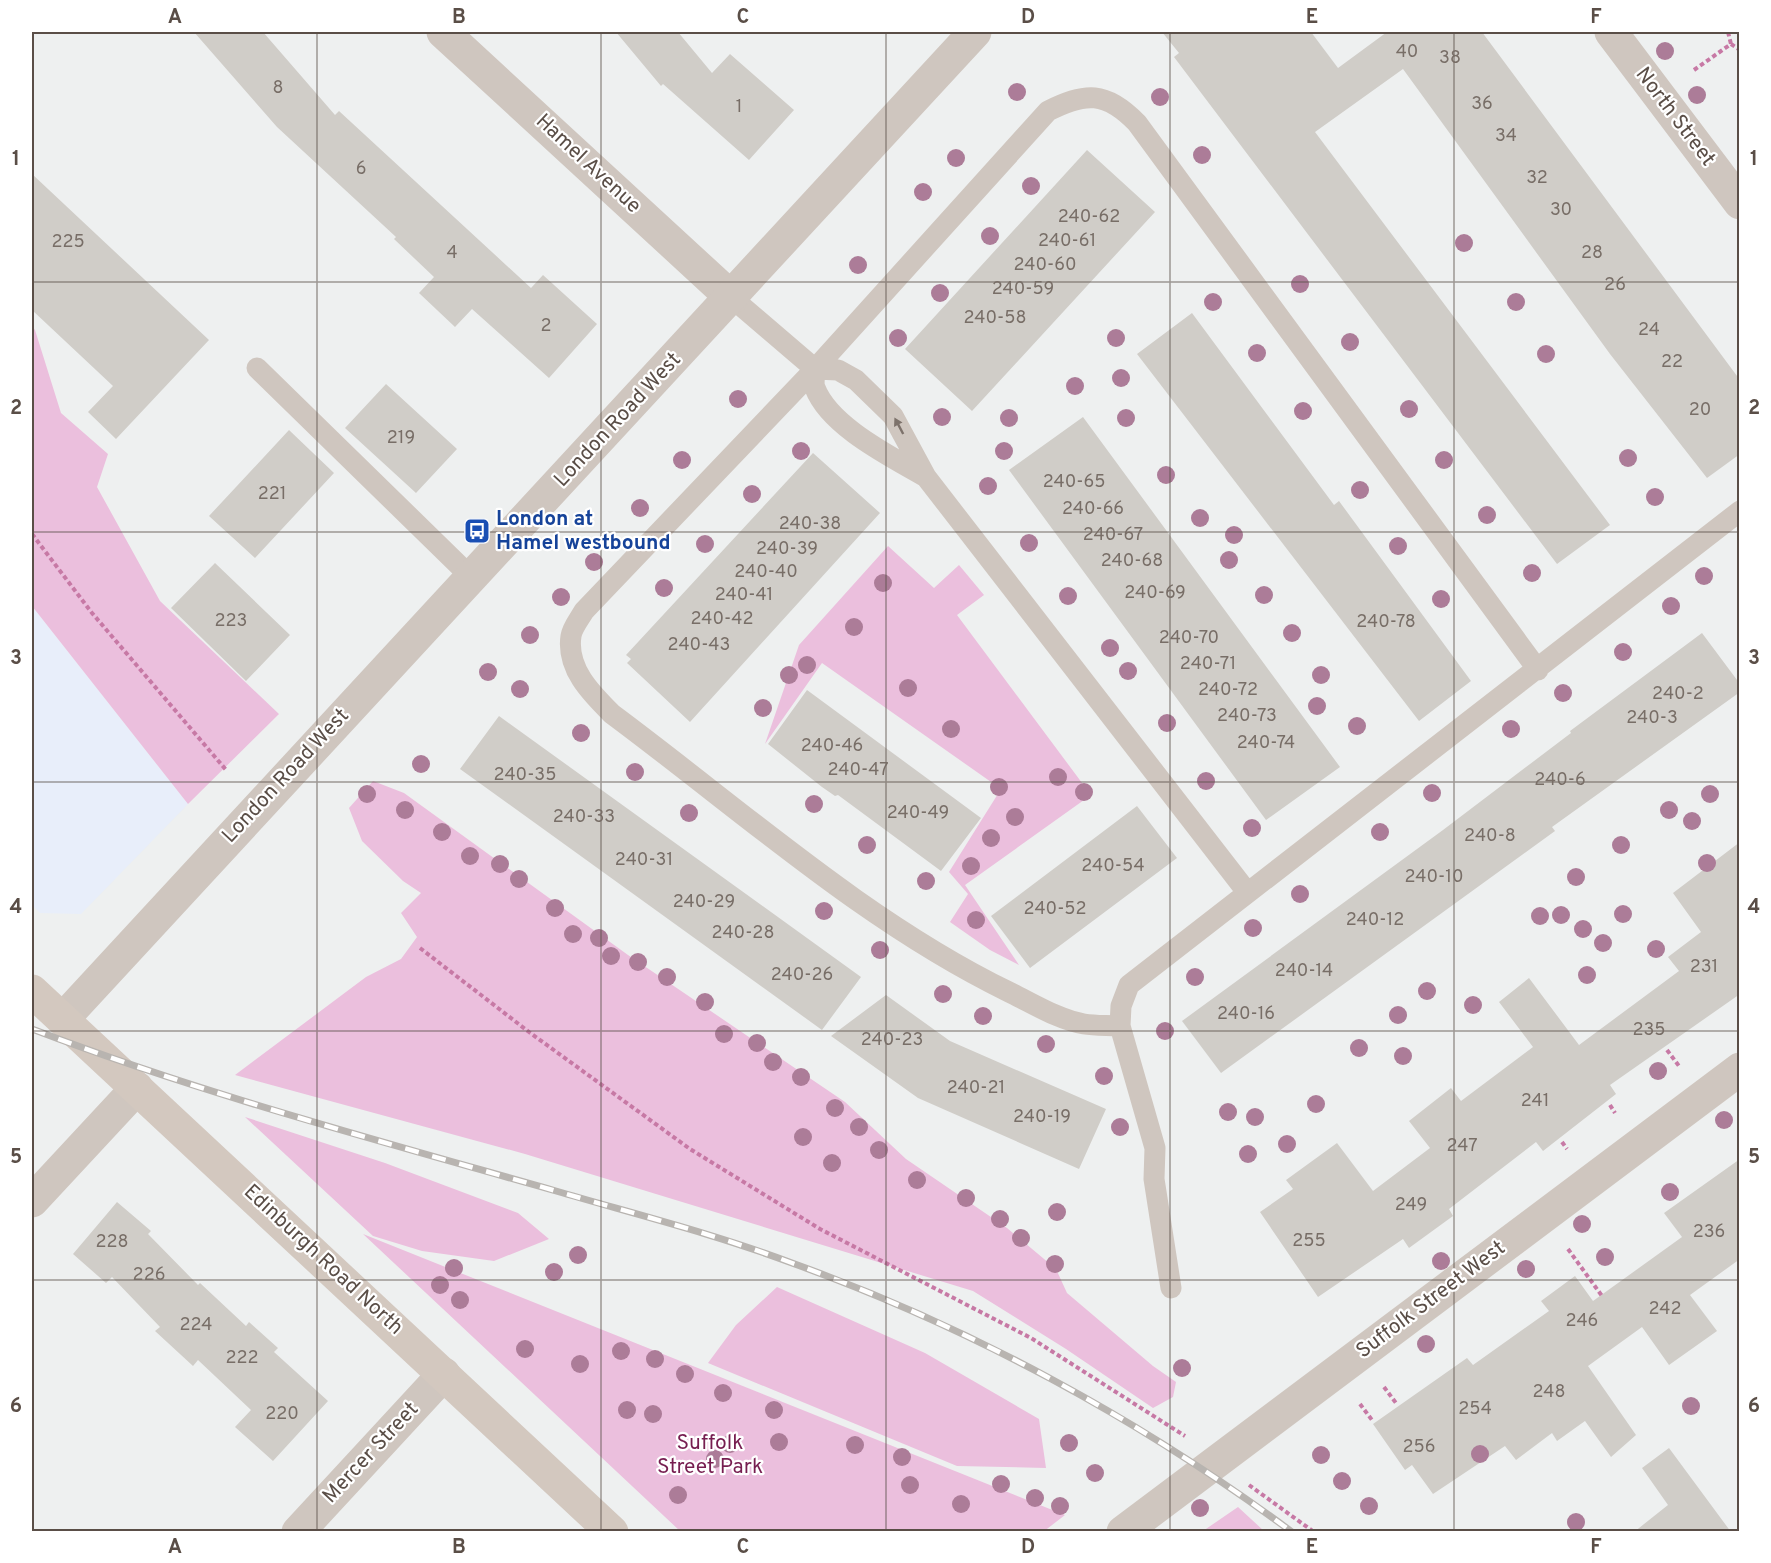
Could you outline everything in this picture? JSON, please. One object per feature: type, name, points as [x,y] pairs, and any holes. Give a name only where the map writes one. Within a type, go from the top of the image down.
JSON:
[{"type":"main road","name":"Edinburgh Road North","points":[[32,991],[612,1532]]},
{"type":"street","name":"Hamel Avenue","points":[[443,32],[732,298]]},
{"type":"street","name":"London Road West","points":[[63,1019],[216,851],[732,298],[975,32]]},
{"type":"street","name":"North Street","points":[[1611,32],[1740,203]]},
{"type":"street","name":"Suffolk Street West","points":[[1123,1532],[1740,1069]]},
{"type":"street","points":[[32,1201],[137,1088]]},
{"type":"street","name":"Mercer Street","points":[[298,1532],[444,1374]]},
{"type":"lane","points":[[1120,1026],[1083,1024],[1046,1009],[975,975],[921,944],[798,856],[612,714],[586,689],[573,662],[571,636],[584,611],[815,369],[1048,111],[1072,98],[1089,96],[1124,109],[1137,123],[1538,670]]},
{"type":"lane","points":[[732,298],[815,369],[838,370],[856,380],[893,416],[926,477],[1247,892]]},
{"type":"lane","points":[[257,368],[472,578]]},
{"type":"lane","points":[[815,369],[814,386],[826,407],[870,444],[926,477]]},
{"type":"lane","points":[[1171,1288],[1154,1179],[1155,1148],[1120,1026],[1121,1006],[1129,985],[1538,670],[1740,511]]},
{"type":"path","points":[[1728,32],[1731,44],[1740,50]]},
{"type":"path","points":[[1694,70],[1731,44]]},
{"type":"path","points":[[32,534],[92,613],[227,771]]},
{"type":"path","points":[[420,948],[529,1032],[690,1149],[819,1229],[1031,1338],[1191,1441]]},
{"type":"path","points":[[1667,1050],[1679,1066]]},
{"type":"path","points":[[1610,1105],[1615,1113]]},
{"type":"path","points":[[1562,1142],[1567,1149]]},
{"type":"path","points":[[1568,1249],[1602,1296]]},
{"type":"path","points":[[1384,1387],[1396,1403]]},
{"type":"path","points":[[1360,1404],[1372,1420]]},
{"type":"path","points":[[1250,1486],[1314,1532]]},
{"type":"shaded area","points":[[32,606],[188,804],[81,914],[40,913],[32,905]]},
{"type":"green space","points":[[32,326],[61,413],[108,454],[97,487],[160,601],[279,714],[188,804],[32,606]]},
{"type":"green space","points":[[888,546],[934,588],[959,565],[984,595],[957,615],[1091,795],[965,885],[1019,965],[990,950],[950,922],[968,894],[949,872],[1001,789],[822,663],[765,744],[799,645]]},
{"type":"green space","points":[[373,781],[404,793],[628,955],[845,1102],[906,1159],[1007,1228],[1056,1269],[1067,1293],[1153,1366],[1176,1382],[1173,1397],[1153,1408],[1066,1349],[973,1291],[525,1154],[235,1075],[366,977],[401,959],[417,937],[401,913],[421,893],[403,881],[362,841],[349,808]]},
{"type":"green space","points":[[245,1117],[385,1163],[518,1213],[549,1239],[494,1261],[422,1251],[373,1236]]},
{"type":"green space","name":"Suffolk Street Park","points":[[363,1234],[1065,1515],[1043,1532],[680,1531]]},
{"type":"green space","points":[[777,1287],[925,1353],[1039,1419],[1046,1468],[957,1466],[708,1363],[736,1325]]},
{"type":"green space","points":[[1238,1507],[1264,1531],[1203,1531]]},
{"type":"building","points":[[194,32],[263,32],[335,115],[339,111],[531,288],[543,275],[597,324],[549,378],[472,309],[455,327],[419,293],[434,277],[394,239],[396,237],[277,127]]},
{"type":"building","points":[[616,32],[678,32],[712,73],[730,54],[794,110],[749,160],[663,84],[661,86]]},
{"type":"building","points":[[1162,32],[1311,32],[1338,68],[1387,32],[1482,32],[1740,380],[1740,454],[1707,478],[1610,354],[1403,69],[1315,132],[1610,525],[1557,564],[1174,57],[1179,53]]},
{"type":"building","points":[[1087,150],[1155,212],[972,411],[905,349]]},
{"type":"building","points":[[32,174],[209,340],[116,439],[88,412],[113,386],[32,310]]},
{"type":"building","points":[[1192,313],[1334,505],[1339,501],[1471,681],[1419,721],[1137,354]]},
{"type":"building","points":[[386,384],[457,449],[416,493],[345,428]]},
{"type":"building","points":[[1083,417],[1340,767],[1266,820],[1009,470]]},
{"type":"building","points":[[289,430],[334,473],[255,558],[209,516]]},
{"type":"building","points":[[813,453],[880,513],[690,722],[627,663],[631,659],[626,655]]},
{"type":"building","points":[[215,563],[290,635],[246,681],[171,608]]},
{"type":"building","points":[[1702,633],[1740,684],[1740,692],[1552,827],[1555,831],[1221,1073],[1182,1021],[1443,830],[1571,733],[1570,731]]},
{"type":"building","points":[[807,690],[981,818],[941,871],[838,795],[835,796],[822,787],[768,744]]},
{"type":"building","points":[[499,716],[861,977],[822,1030],[460,769]]},
{"type":"building","points":[[1137,806],[1177,858],[1030,968],[991,916]]},
{"type":"building","points":[[1740,842],[1740,994],[1610,1085],[1616,1094],[1543,1151],[1536,1142],[1449,1209],[1453,1216],[1409,1248],[1403,1239],[1318,1297],[1260,1212],[1293,1189],[1286,1180],[1337,1143],[1373,1191],[1430,1148],[1409,1121],[1451,1088],[1461,1101],[1533,1047],[1499,1002],[1529,978],[1579,1045],[1679,971],[1668,957],[1701,932],[1673,893]]},
{"type":"building","points":[[886,995],[950,1041],[1106,1109],[1079,1169],[918,1098],[831,1036]]},
{"type":"building","points":[[1740,1159],[1740,1259],[1690,1295],[1717,1331],[1669,1365],[1642,1327],[1588,1366],[1636,1435],[1611,1457],[1585,1421],[1557,1441],[1552,1433],[1516,1460],[1505,1446],[1433,1494],[1412,1465],[1405,1470],[1373,1424],[1467,1358],[1473,1365],[1549,1311],[1541,1301],[1575,1276],[1593,1301],[1682,1237],[1664,1213]]},
{"type":"building","points":[[117,1202],[151,1231],[148,1234],[198,1285],[200,1283],[246,1326],[249,1322],[278,1348],[274,1352],[328,1401],[273,1461],[235,1427],[251,1410],[198,1360],[193,1366],[155,1331],[160,1327],[112,1277],[106,1283],[73,1254]]},
{"type":"building","points":[[1669,1448],[1731,1532],[1634,1532],[1668,1505],[1642,1468]]},
{"type":"railway","points":[[32,1029],[161,1075],[292,1116],[734,1243],[858,1288],[924,1316],[1052,1380],[1175,1452],[1292,1532]]},
{"type":"place","name":"London at Hamel westbound","points":[[477,531]]}]
